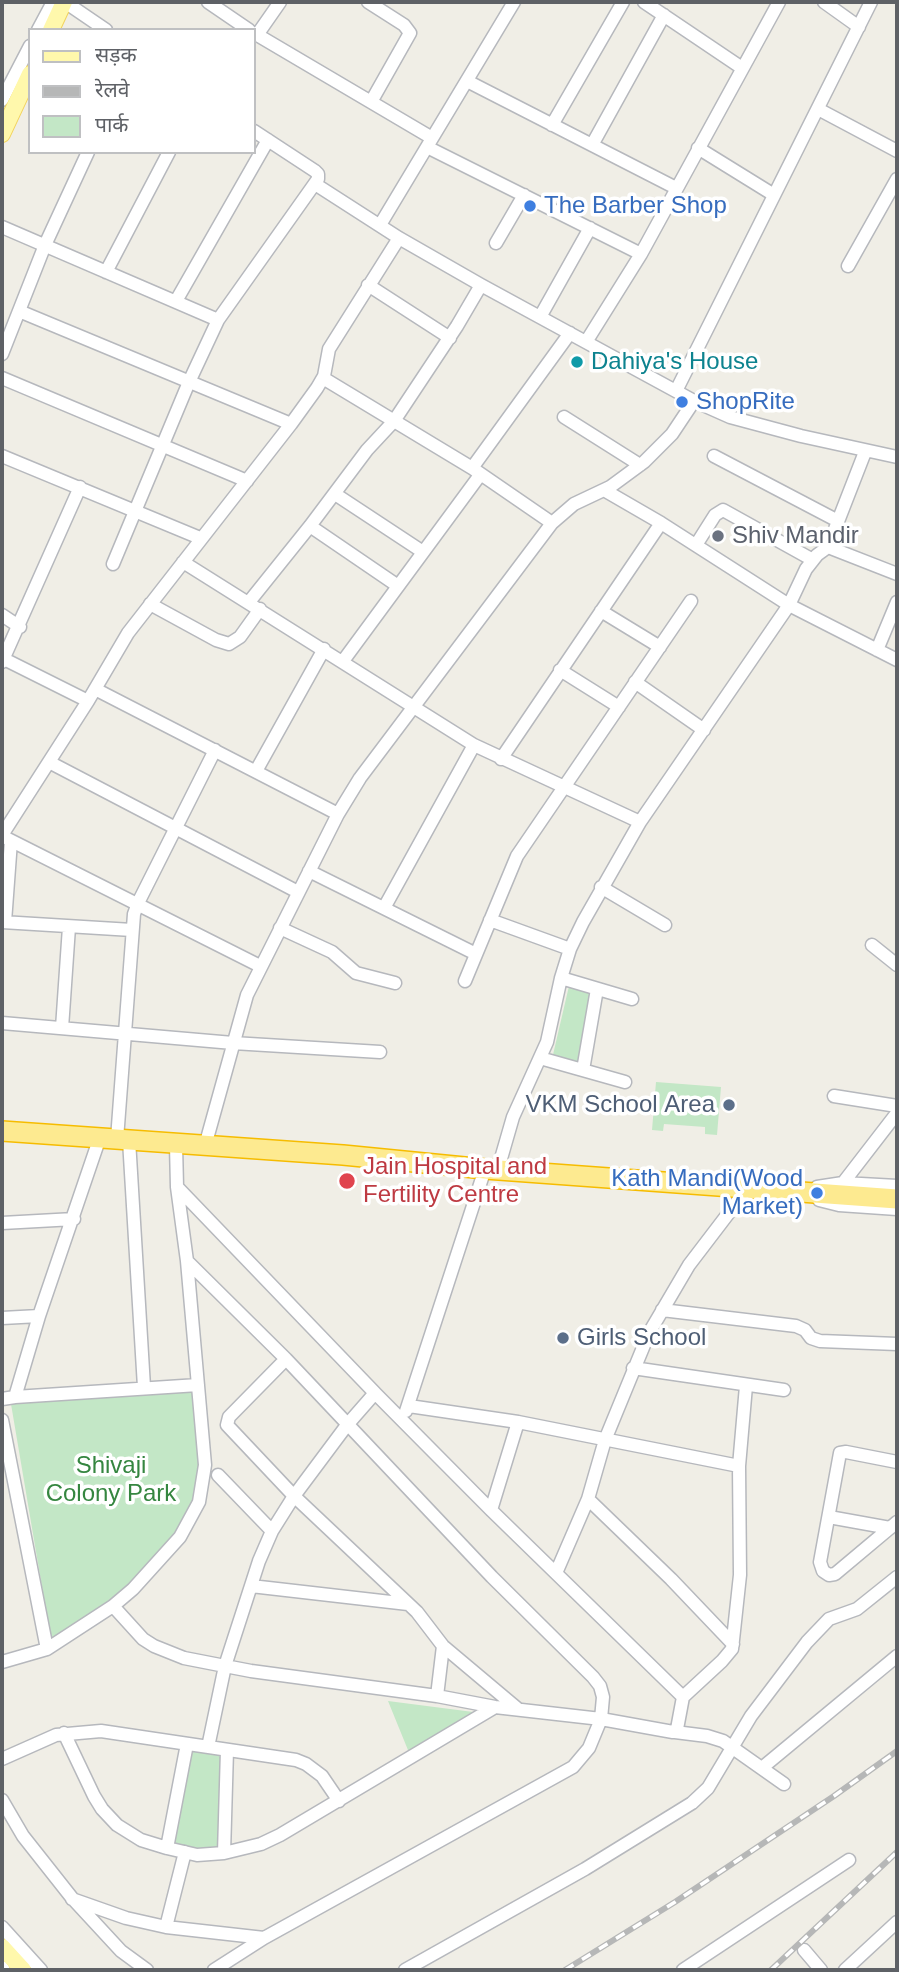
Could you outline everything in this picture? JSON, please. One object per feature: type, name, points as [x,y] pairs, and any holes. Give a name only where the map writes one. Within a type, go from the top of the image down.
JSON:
[{"type":"highway","points":[[2,1131],[897,1199]]},
{"type":"main road","points":[[52,28],[65,2]]},
{"type":"main road","points":[[2,134],[28,78]]},
{"type":"main road","points":[[2,1947],[23,1970]]},
{"type":"street","points":[[39,28],[53,2]]},
{"type":"street","points":[[65,2],[103,28]]},
{"type":"street","points":[[208,2],[246,28]]},
{"type":"street","points":[[256,30],[280,2]]},
{"type":"street","points":[[368,2],[385,6],[410,33],[371,102]]},
{"type":"street","points":[[380,225],[514,2]]},
{"type":"street","points":[[552,125],[623,2]]},
{"type":"street","points":[[644,2],[742,68]]},
{"type":"street","points":[[586,342],[641,254],[779,2]]},
{"type":"street","points":[[824,2],[859,27]]},
{"type":"street","points":[[676,391],[871,2]]},
{"type":"street","points":[[592,145],[664,15]]},
{"type":"street","points":[[256,35],[371,102],[429,142],[524,195],[641,254]]},
{"type":"street","points":[[4,92],[28,50]]},
{"type":"street","points":[[467,81],[676,188]]},
{"type":"street","points":[[818,108],[897,151]]},
{"type":"street","points":[[113,564],[189,382],[218,320],[315,184],[318,174],[256,132]]},
{"type":"street","points":[[176,301],[268,140]]},
{"type":"street","points":[[698,148],[774,195]]},
{"type":"street","points":[[2,354],[45,246],[87,154]]},
{"type":"street","points":[[106,272],[168,154]]},
{"type":"street","points":[[848,266],[897,179]]},
{"type":"street","points":[[315,184],[399,238],[481,285],[694,401],[730,416],[866,452],[897,457]]},
{"type":"street","points":[[496,243],[524,195]]},
{"type":"street","points":[[2,227],[218,320]]},
{"type":"street","points":[[540,317],[590,228]]},
{"type":"street","points":[[132,930],[3,922],[5,837],[128,633],[291,424],[323,378],[327,353],[399,238]]},
{"type":"street","points":[[368,285],[450,338]]},
{"type":"street","points":[[150,604],[216,640],[227,644],[237,640],[254,606],[310,526],[367,450],[394,421],[450,338],[481,285]]},
{"type":"street","points":[[19,310],[291,424]]},
{"type":"street","points":[[343,661],[423,552],[570,333]]},
{"type":"street","points":[[2,378],[247,481]]},
{"type":"street","points":[[323,378],[476,472],[552,523]]},
{"type":"street","points":[[205,1146],[242,1008],[260,965],[338,814],[376,756],[552,523],[573,504],[604,490],[640,465],[672,434],[694,401]]},
{"type":"street","points":[[565,417],[640,465]]},
{"type":"street","points":[[402,1421],[492,1169],[547,1042],[570,949],[601,887],[640,822],[789,605],[813,560],[828,547],[866,452]]},
{"type":"street","points":[[714,456],[838,521]]},
{"type":"street","points":[[3,459],[80,487],[200,538]]},
{"type":"street","points":[[80,487],[20,627],[3,660],[88,701]]},
{"type":"street","points":[[604,490],[789,605],[897,660]]},
{"type":"street","points":[[335,494],[423,552]]},
{"type":"street","points":[[696,545],[715,515],[723,510],[813,560]]},
{"type":"street","points":[[501,759],[661,523]]},
{"type":"street","points":[[310,526],[398,586]]},
{"type":"street","points":[[828,547],[897,572]]},
{"type":"street","points":[[183,562],[474,745],[640,822]]},
{"type":"street","points":[[466,981],[517,856],[691,601]]},
{"type":"street","points":[[877,650],[897,602]]},
{"type":"street","points":[[601,611],[660,647]]},
{"type":"street","points":[[2,615],[20,627]]},
{"type":"street","points":[[256,771],[324,649]]},
{"type":"street","points":[[560,670],[619,707]]},
{"type":"street","points":[[635,682],[704,730]]},
{"type":"street","points":[[95,689],[338,814]]},
{"type":"street","points":[[384,908],[474,745]]},
{"type":"street","points":[[144,1387],[115,1139],[126,1033],[132,930],[138,903],[215,750]]},
{"type":"street","points":[[49,762],[298,892]]},
{"type":"street","points":[[5,837],[260,965]]},
{"type":"street","points":[[309,871],[475,954]]},
{"type":"street","points":[[601,887],[665,925]]},
{"type":"street","points":[[490,920],[570,949]]},
{"type":"street","points":[[62,1028],[69,927]]},
{"type":"street","points":[[280,928],[332,952],[356,973],[395,984]]},
{"type":"street","points":[[872,945],[897,965]]},
{"type":"street","points":[[561,978],[632,999]]},
{"type":"street","points":[[583,1070],[597,989]]},
{"type":"street","points":[[2,1023],[233,1043],[380,1052]]},
{"type":"street","points":[[540,1058],[625,1082]]},
{"type":"street","points":[[834,1096],[897,1106]]},
{"type":"street","points":[[843,1183],[897,1113]]},
{"type":"street","points":[[115,1139],[74,1219],[8,1398],[198,1385]]},
{"type":"street","points":[[2,1662],[47,1649],[113,1606],[133,1589],[180,1536],[199,1502],[205,1465],[187,1261],[177,1186],[176,1144]]},
{"type":"street","points":[[785,1192],[843,1183],[897,1186]]},
{"type":"street","points":[[177,1186],[402,1421],[683,1697]]},
{"type":"street","points":[[556,1573],[587,1499],[605,1440],[633,1368],[662,1310],[690,1265],[747,1189]]},
{"type":"street","points":[[785,1192],[839,1205],[897,1209]]},
{"type":"street","points":[[2,1223],[74,1219]]},
{"type":"street","points":[[187,1261],[286,1359],[492,1577],[593,1677],[600,1686],[603,1697],[601,1719],[589,1748],[573,1767],[264,1938],[214,1970]]},
{"type":"street","points":[[662,1310],[800,1326],[816,1340],[897,1344]]},
{"type":"street","points":[[2,1318],[38,1316]]},
{"type":"street","points":[[286,1359],[229,1417],[227,1423],[294,1496],[409,1604],[443,1646],[518,1709]]},
{"type":"street","points":[[633,1368],[784,1390]]},
{"type":"street","points":[[675,1732],[683,1697],[722,1661],[731,1651],[733,1644],[740,1575],[739,1466],[746,1386]]},
{"type":"street","points":[[208,1747],[225,1666],[272,1531],[294,1496],[347,1425],[375,1393]]},
{"type":"street","points":[[409,1406],[517,1422],[739,1466]]},
{"type":"street","points":[[2,1420],[47,1649]]},
{"type":"street","points":[[491,1510],[517,1422]]},
{"type":"street","points":[[894,1525],[835,1574],[829,1575],[823,1571],[820,1562],[841,1452],[897,1462]]},
{"type":"street","points":[[218,1475],[272,1531]]},
{"type":"street","points":[[587,1499],[733,1644]]},
{"type":"street","points":[[829,1517],[894,1525]]},
{"type":"street","points":[[405,1970],[585,1869],[692,1803],[708,1788],[763,1698],[807,1642],[829,1619],[857,1609],[897,1577]]},
{"type":"street","points":[[251,1586],[409,1604]]},
{"type":"street","points":[[113,1606],[143,1639],[153,1646],[184,1658],[495,1707],[601,1719],[707,1736],[733,1747],[784,1784]]},
{"type":"street","points":[[437,1696],[443,1646]]},
{"type":"street","points":[[763,1767],[897,1656]]},
{"type":"street","points":[[64,1733],[94,1796],[110,1819],[141,1840],[197,1855],[224,1853],[261,1844],[339,1801],[495,1707]]},
{"type":"street","points":[[2,1759],[64,1733],[101,1731],[296,1759],[323,1776],[339,1801]]},
{"type":"street","points":[[167,1848],[187,1744]]},
{"type":"street","points":[[224,1853],[227,1750]]},
{"type":"street","points":[[2,1800],[23,1836],[72,1898],[113,1943],[147,1970]]},
{"type":"street","points":[[166,1927],[185,1852]]},
{"type":"street","points":[[683,1970],[849,1860]]},
{"type":"street","points":[[72,1898],[126,1917],[166,1927],[264,1938]]},
{"type":"street","points":[[845,1970],[897,1922]]},
{"type":"street","points":[[2,1927],[41,1970]]},
{"type":"street","points":[[804,1950],[821,1970]]},
{"type":"green space","points":[[569,986],[595,994],[584,1065],[552,1059]]},
{"type":"green space","points":[[656,1082],[721,1087],[717,1135],[705,1134],[705,1127],[664,1124],[663,1131],[652,1130]]},
{"type":"green space","name":"Shivaji Colony Park","points":[[198,1385],[205,1472],[180,1537],[117,1601],[53,1652],[11,1404]]},
{"type":"green space","points":[[388,1701],[481,1713],[410,1755]]},
{"type":"green space","points":[[189,1747],[224,1753],[222,1852],[171,1846]]},
{"type":"railway","points":[[565,1970],[675,1902],[897,1751]]},
{"type":"railway","points":[[771,1970],[897,1852]]},
{"type":"place","name":"The Barber Shop","points":[[530,206]]},
{"type":"place","name":"Dahiya's House","points":[[577,362]]},
{"type":"place","name":"ShopRite","points":[[682,402]]},
{"type":"place","name":"Shiv Mandir","points":[[718,536]]},
{"type":"place","name":"VKM School Area","points":[[729,1105]]},
{"type":"place","name":"Jain Hospital and Fertility Centre","points":[[347,1181]]},
{"type":"place","name":"Kath Mandi(Wood Market)","points":[[817,1193]]},
{"type":"place","name":"Girls School","points":[[563,1338]]}]
